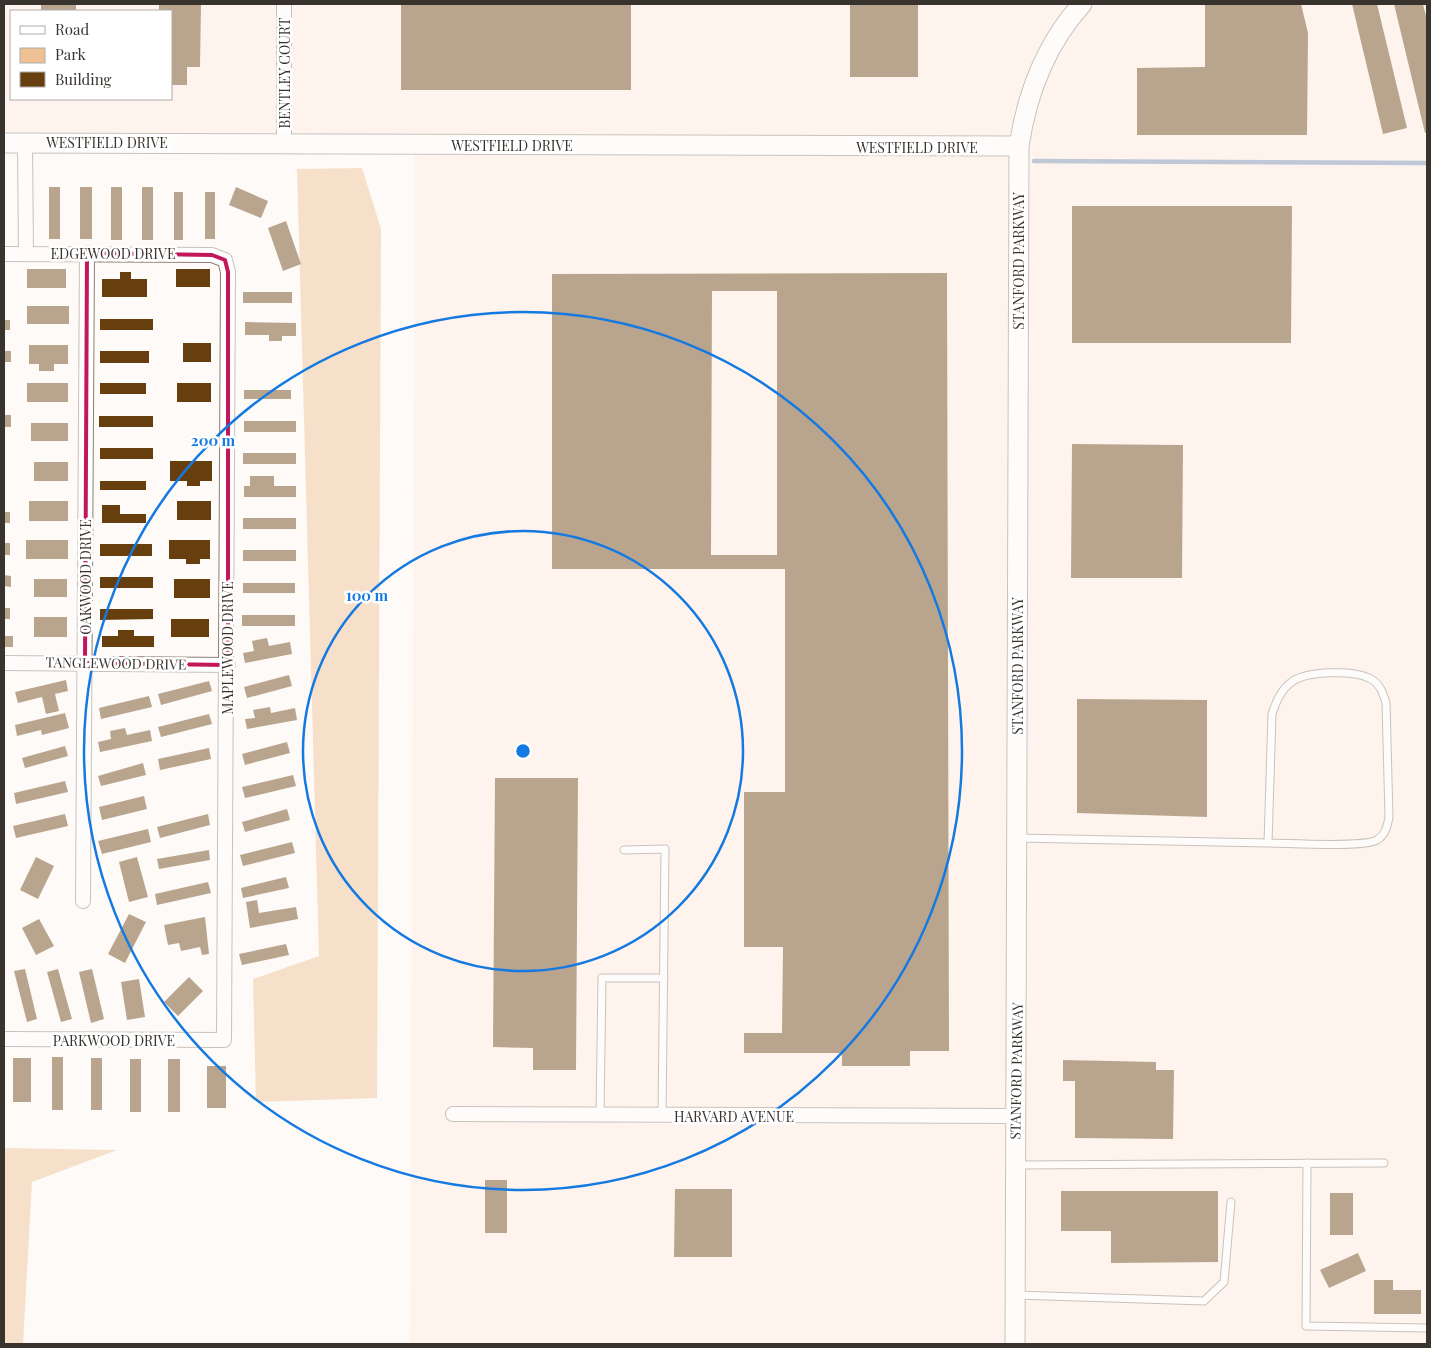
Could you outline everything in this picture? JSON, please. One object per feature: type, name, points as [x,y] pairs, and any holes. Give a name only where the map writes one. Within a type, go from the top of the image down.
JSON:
[{"type":"street","name":"BENTLEY COURT","points":[[284,4],[284,142]]},
{"type":"street","name":"STANFORD PARKWAY","points":[[1014,1344],[1020,146],[1028,102],[1044,61],[1067,22],[1082,4]]},
{"type":"street","points":[[26,142],[26,254]]},
{"type":"street","name":"WESTFIELD DRIVE","points":[[4,143],[284,142],[465,145],[1020,146]]},
{"type":"street","name":"EDGEWOOD DRIVE","points":[[4,254],[186,253],[221,257]]},
{"type":"street","name":"OAKWOOD DRIVE","points":[[83,901],[87,254]]},
{"type":"street","name":"MAPLEWOOD DRIVE","points":[[221,257],[227,266],[228,272],[228,665],[224,1040]]},
{"type":"street","name":"TANGLEWOOD DRIVE","points":[[4,662],[228,665]]},
{"type":"street","name":"PARKWOOD DRIVE","points":[[4,1039],[224,1040]]},
{"type":"street","name":"HARVARD AVENUE","points":[[453,1114],[1015,1116]]},
{"type":"lane","points":[[1016,838],[1268,843],[1363,844],[1376,841],[1386,831],[1389,817],[1386,703],[1381,687],[1369,678],[1347,674],[1310,674],[1292,682],[1278,697],[1272,714],[1268,843]]},
{"type":"lane","points":[[624,850],[664,849],[662,1116]]},
{"type":"lane","points":[[600,1114],[602,978],[664,978]]},
{"type":"lane","points":[[1015,1165],[1384,1163]]},
{"type":"lane","points":[[1307,1164],[1306,1326],[1427,1328]]},
{"type":"lane","points":[[1015,1295],[1204,1301],[1224,1282],[1231,1202]]},
{"type":"highlighted area","points":[[87,253],[212,255],[225,260],[228,272],[228,665],[85,663]]},
{"type":"shaded area","points":[[4,4],[1427,4],[1427,1344],[410,1344],[415,145],[4,145]]},
{"type":"green space","points":[[362,168],[381,229],[377,1098],[256,1102],[253,979],[319,956],[297,169]]},
{"type":"green space","points":[[4,1148],[117,1150],[32,1182],[23,1344],[4,1344]]},
{"type":"building","points":[[41,4],[76,4],[76,10],[41,10]]},
{"type":"building","points":[[159,4],[201,4],[200,67],[187,67],[187,85],[172,85],[172,10],[159,10]]},
{"type":"building","points":[[401,4],[631,4],[631,90],[401,90]]},
{"type":"building","points":[[850,4],[918,4],[918,77],[850,77]]},
{"type":"building","points":[[1205,4],[1301,4],[1308,33],[1307,135],[1137,135],[1137,68],[1205,67]]},
{"type":"building","points":[[1352,4],[1377,4],[1407,128],[1383,134]]},
{"type":"building","points":[[1394,4],[1423,4],[1427,20],[1427,132],[1425,133]]},
{"type":"building","points":[[49,187],[60,187],[60,239],[49,239]]},
{"type":"building","points":[[80,187],[92,187],[92,239],[80,239]]},
{"type":"building","points":[[111,187],[122,187],[122,240],[111,240]]},
{"type":"building","points":[[142,187],[153,187],[153,240],[142,240]]},
{"type":"building","points":[[236,187],[268,201],[261,218],[229,205]]},
{"type":"building","points":[[174,192],[183,192],[183,240],[174,240]]},
{"type":"building","points":[[205,192],[215,192],[215,239],[205,239]]},
{"type":"building","points":[[1072,206],[1292,206],[1291,343],[1072,343]]},
{"type":"building","points":[[286,221],[301,264],[283,271],[268,228]]},
{"type":"building","points":[[27,269],[66,269],[66,288],[27,288]]},
{"type":"building","points":[[176,269],[210,269],[210,287],[176,287]]},
{"type":"building","points":[[120,272],[131,272],[131,279],[147,279],[147,297],[102,297],[102,279],[120,279]]},
{"type":"building","points":[[947,273],[949,1051],[910,1051],[910,1066],[842,1066],[842,1053],[744,1053],[744,1033],[782,1033],[783,947],[744,947],[744,792],[785,792],[785,569],[552,569],[552,274]],"holes":[[[712,291],[777,291],[777,555],[711,555]]]},
{"type":"building","points":[[243,292],[292,292],[292,303],[243,303]]},
{"type":"building","points":[[27,306],[69,306],[69,324],[27,324]]},
{"type":"building","points":[[100,319],[153,319],[153,330],[100,330]]},
{"type":"building","points":[[4,320],[10,320],[10,330],[4,330]]},
{"type":"building","points":[[245,322],[296,323],[296,336],[282,336],[282,341],[269,341],[269,335],[245,335]]},
{"type":"building","points":[[183,343],[211,343],[211,362],[183,362]]},
{"type":"building","points":[[29,345],[68,345],[68,364],[54,364],[54,371],[39,371],[39,364],[29,364]]},
{"type":"building","points":[[4,351],[11,351],[11,362],[4,362]]},
{"type":"building","points":[[100,351],[149,351],[149,363],[100,363]]},
{"type":"building","points":[[27,383],[68,383],[68,402],[27,402]]},
{"type":"building","points":[[100,383],[146,383],[146,394],[100,394]]},
{"type":"building","points":[[177,383],[211,383],[211,402],[177,402]]},
{"type":"building","points":[[244,390],[291,390],[291,399],[244,399]]},
{"type":"building","points":[[4,415],[11,415],[11,427],[4,427]]},
{"type":"building","points":[[99,416],[153,416],[153,427],[99,427]]},
{"type":"building","points":[[244,421],[296,421],[296,432],[244,432]]},
{"type":"building","points":[[31,423],[68,423],[68,441],[31,441]]},
{"type":"building","points":[[1072,444],[1183,445],[1182,578],[1071,578]]},
{"type":"building","points":[[100,448],[153,448],[153,459],[100,459]]},
{"type":"building","points":[[243,453],[296,453],[296,464],[243,464]]},
{"type":"building","points":[[170,461],[212,461],[212,481],[200,481],[200,486],[187,486],[187,481],[170,481]]},
{"type":"building","points":[[34,462],[68,462],[68,481],[34,481]]},
{"type":"building","points":[[250,476],[274,476],[274,486],[296,486],[296,497],[244,497],[244,486],[250,486]]},
{"type":"building","points":[[100,481],[146,481],[146,490],[100,490]]},
{"type":"building","points":[[29,501],[68,501],[68,521],[29,521]]},
{"type":"building","points":[[177,501],[211,501],[211,520],[177,520]]},
{"type":"building","points":[[102,505],[120,505],[120,514],[146,514],[146,523],[102,523]]},
{"type":"building","points":[[4,512],[10,512],[10,523],[4,523]]},
{"type":"building","points":[[243,518],[296,518],[296,529],[243,529]]},
{"type":"building","points":[[26,540],[68,540],[68,559],[26,559]]},
{"type":"building","points":[[169,540],[210,540],[210,559],[200,559],[200,564],[186,564],[186,559],[169,559]]},
{"type":"building","points":[[4,543],[10,543],[10,555],[4,555]]},
{"type":"building","points":[[100,544],[152,544],[152,556],[100,556]]},
{"type":"building","points":[[243,550],[296,550],[296,561],[243,561]]},
{"type":"building","points":[[4,575],[11,576],[11,587],[4,586]]},
{"type":"building","points":[[100,577],[153,577],[153,588],[100,588]]},
{"type":"building","points":[[34,579],[67,579],[67,597],[34,597]]},
{"type":"building","points":[[174,579],[210,579],[210,598],[174,598]]},
{"type":"building","points":[[243,583],[295,583],[295,593],[243,593]]},
{"type":"building","points":[[4,608],[10,608],[10,619],[4,619]]},
{"type":"building","points":[[100,609],[153,609],[153,619],[100,620]]},
{"type":"building","points":[[242,615],[295,615],[295,626],[242,626]]},
{"type":"building","points":[[34,617],[67,617],[67,637],[34,637]]},
{"type":"building","points":[[171,619],[209,619],[209,637],[171,637]]},
{"type":"building","points":[[118,630],[134,630],[134,636],[154,636],[154,647],[102,647],[102,636],[118,636]]},
{"type":"building","points":[[4,636],[13,636],[13,647],[4,647]]},
{"type":"building","points":[[267,638],[269,646],[290,642],[292,654],[245,663],[243,653],[254,651],[252,641]]},
{"type":"building","points":[[289,675],[292,686],[247,698],[244,687]]},
{"type":"building","points":[[66,680],[68,691],[55,694],[59,711],[46,714],[42,697],[18,703],[15,692]]},
{"type":"building","points":[[209,681],[212,691],[161,705],[158,694]]},
{"type":"building","points":[[149,696],[152,707],[101,719],[99,708]]},
{"type":"building","points":[[1077,699],[1207,700],[1207,817],[1077,813]]},
{"type":"building","points":[[270,707],[271,713],[295,708],[297,720],[247,729],[245,719],[255,718],[253,710]]},
{"type":"building","points":[[65,713],[69,728],[42,735],[41,730],[17,736],[15,725]]},
{"type":"building","points":[[209,714],[212,724],[161,737],[158,727]]},
{"type":"building","points":[[125,728],[127,735],[150,730],[152,741],[100,752],[98,742],[111,739],[110,731]]},
{"type":"building","points":[[287,742],[290,753],[245,765],[242,754]]},
{"type":"building","points":[[65,746],[68,756],[25,768],[22,758]]},
{"type":"building","points":[[209,748],[211,759],[160,770],[158,759]]},
{"type":"building","points":[[143,763],[146,775],[101,786],[98,776]]},
{"type":"building","points":[[293,775],[296,786],[245,798],[242,787]]},
{"type":"building","points":[[495,778],[578,778],[576,1070],[533,1070],[533,1048],[493,1047]]},
{"type":"building","points":[[65,781],[68,792],[16,804],[14,793]]},
{"type":"building","points":[[144,796],[147,809],[102,820],[99,807]]},
{"type":"building","points":[[287,809],[290,820],[245,832],[242,822]]},
{"type":"building","points":[[65,814],[68,826],[16,838],[13,826]]},
{"type":"building","points":[[208,814],[210,825],[160,838],[157,827]]},
{"type":"building","points":[[148,829],[151,842],[102,854],[98,841]]},
{"type":"building","points":[[292,842],[295,853],[243,866],[240,855]]},
{"type":"building","points":[[209,850],[210,860],[159,869],[157,859]]},
{"type":"building","points":[[36,857],[54,866],[38,899],[20,890]]},
{"type":"building","points":[[137,857],[148,897],[129,902],[119,862]]},
{"type":"building","points":[[286,877],[289,888],[243,898],[241,888]]},
{"type":"building","points":[[208,882],[211,893],[157,905],[155,894]]},
{"type":"building","points":[[257,900],[259,913],[296,907],[298,919],[250,928],[246,902]]},
{"type":"building","points":[[129,914],[146,922],[125,963],[108,954]]},
{"type":"building","points":[[205,917],[209,954],[202,955],[200,947],[181,951],[179,943],[168,945],[164,925]]},
{"type":"building","points":[[39,919],[54,946],[36,955],[22,928]]},
{"type":"building","points":[[286,944],[289,955],[242,965],[239,954]]},
{"type":"building","points":[[25,969],[37,1019],[27,1022],[14,971]]},
{"type":"building","points":[[58,969],[72,1019],[61,1022],[47,972]]},
{"type":"building","points":[[92,969],[104,1019],[91,1023],[79,972]]},
{"type":"building","points":[[189,977],[203,991],[178,1016],[164,1002]]},
{"type":"building","points":[[139,979],[145,1017],[127,1020],[121,982]]},
{"type":"building","points":[[52,1057],[63,1057],[63,1110],[52,1110]]},
{"type":"building","points":[[13,1058],[31,1058],[31,1102],[13,1102]]},
{"type":"building","points":[[91,1058],[102,1058],[102,1110],[91,1110]]},
{"type":"building","points":[[130,1059],[141,1059],[141,1112],[130,1112]]},
{"type":"building","points":[[168,1059],[180,1059],[180,1112],[168,1112]]},
{"type":"building","points":[[1063,1060],[1156,1062],[1156,1070],[1174,1070],[1173,1139],[1075,1138],[1075,1081],[1063,1081]]},
{"type":"building","points":[[207,1066],[226,1066],[226,1108],[207,1108]]},
{"type":"building","points":[[485,1180],[507,1180],[507,1233],[485,1233]]},
{"type":"building","points":[[675,1189],[732,1189],[732,1257],[674,1257]]},
{"type":"building","points":[[1061,1191],[1218,1191],[1218,1262],[1111,1263],[1111,1231],[1061,1231]]},
{"type":"building","points":[[1330,1193],[1353,1193],[1353,1235],[1330,1235]]},
{"type":"building","points":[[1358,1253],[1366,1271],[1329,1288],[1320,1270]]},
{"type":"building","points":[[1374,1280],[1393,1280],[1393,1290],[1421,1290],[1421,1314],[1374,1314]]},
{"type":"waterway","points":[[1034,161],[1427,163]]}]
